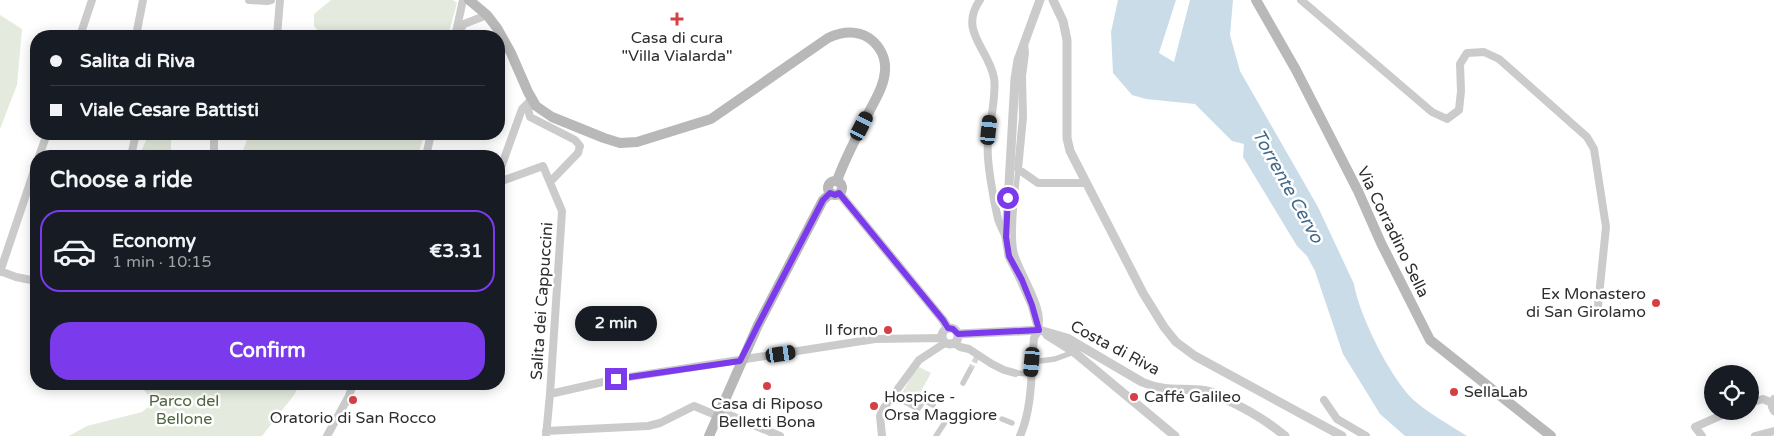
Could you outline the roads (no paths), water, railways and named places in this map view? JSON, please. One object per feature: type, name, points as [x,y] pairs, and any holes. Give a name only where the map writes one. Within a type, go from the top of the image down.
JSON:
[{"type":"main road","name":"Via Corradino Sella","points":[[1256,0],[1296,70],[1358,191],[1381,243],[1430,340],[1551,436]]},
{"type":"main road","points":[[469,1],[487,15],[498,30]]},
{"type":"main road","points":[[505,42],[531,99],[543,112],[586,131],[620,143],[637,142],[711,119],[828,38],[846,32],[860,34],[878,46],[884,59],[885,73],[880,91],[844,162],[837,182],[842,190],[823,200],[740,361],[709,436]]},
{"type":"street","points":[[82,30],[92,0]]},
{"type":"street","points":[[137,30],[143,0]]},
{"type":"street","points":[[249,0],[267,2],[271,0]]},
{"type":"street","points":[[278,30],[280,0]]},
{"type":"street","points":[[980,0],[973,12],[972,25],[976,39],[994,78],[988,152],[998,220],[1006,237]]},
{"type":"street","points":[[1040,0],[1018,60],[1015,79],[1006,237],[1009,256],[1028,296],[1039,330],[1074,352],[1175,436]]},
{"type":"street","points":[[1047,0],[1052,0],[1063,21],[1067,40],[1067,138],[1070,151],[1143,293],[1164,328],[1176,342],[1215,369],[1342,436]]},
{"type":"street","points":[[1301,0],[1432,112],[1447,119],[1459,110],[1461,91],[1460,64],[1467,53],[1484,52],[1499,59],[1587,137],[1594,149],[1606,227],[1598,306]]},
{"type":"street","points":[[457,30],[469,1]]},
{"type":"street","points":[[460,30],[464,24],[487,15]]},
{"type":"street","points":[[1020,436],[1028,406],[1034,338],[1042,321],[1015,253],[1014,212],[1023,118],[1022,76],[1025,53],[1024,42]]},
{"type":"street","points":[[505,156],[522,109],[531,99]]},
{"type":"street","points":[[531,99],[528,109],[530,117],[575,140],[580,146],[578,153],[550,182]]},
{"type":"street","name":"Salita dei Cappuccini","points":[[505,180],[543,166],[562,211],[546,434]]},
{"type":"street","points":[[1018,169],[1038,183],[1086,183]]},
{"type":"street","points":[[30,183],[0,272],[30,280]]},
{"type":"street","points":[[550,394],[616,379],[875,339],[947,341],[958,339],[958,334],[953,329],[948,328],[835,193]]},
{"type":"street","points":[[948,328],[944,331],[947,341],[969,349],[992,364],[1015,373],[1031,374]]},
{"type":"street","name":"Costa di Riva","points":[[958,334],[1039,330],[1067,338],[1155,388],[1209,391],[1268,421],[1285,436]]},
{"type":"street","points":[[882,436],[881,412],[919,360],[947,341]]},
{"type":"street","points":[[1032,362],[1054,359],[1074,352]]},
{"type":"street","points":[[962,383],[970,370]]},
{"type":"street","points":[[348,390],[349,396]]},
{"type":"street","points":[[327,436],[351,390]]},
{"type":"street","points":[[894,395],[918,409],[924,400],[933,405]]},
{"type":"street","points":[[1324,400],[1336,419],[1366,436]]},
{"type":"street","points":[[1759,400],[1773,401],[1774,411]]},
{"type":"street","points":[[546,434],[648,426],[660,423],[694,406],[719,413],[780,436]]},
{"type":"street","points":[[936,436],[949,416]]},
{"type":"street","points":[[1002,419],[1012,423]]},
{"type":"street","points":[[1702,436],[1695,426],[1709,420]]},
{"type":"street","points":[[1756,436],[1774,430]]},
{"type":"water","name":"Torrente Cervo","points":[[1118,0],[1176,0],[1159,53],[1174,62],[1190,0],[1233,0],[1230,35],[1240,71],[1318,207],[1354,284],[1369,330],[1387,364],[1416,402],[1434,416],[1467,436],[1405,436],[1380,414],[1343,354],[1315,271],[1307,256],[1297,246],[1243,157],[1244,144],[1232,141],[1195,104],[1146,99],[1132,95],[1113,73],[1111,32]]},
{"type":"tunnel","points":[[970,370],[977,357]]},
{"type":"place","name":"Casa di cura \"Villa Vialarda\"","points":[[677,19]]},
{"type":"place","name":"Ex Monastero di San Girolamo","points":[[1656,303]]},
{"type":"place","name":"Il forno","points":[[888,330]]},
{"type":"place","name":"Casa di Riposo Belletti Bona","points":[[767,386]]},
{"type":"place","name":"SellaLab","points":[[1454,392]]},
{"type":"place","name":"Caffé Galileo","points":[[1134,397]]},
{"type":"place","name":"Oratorio di San Rocco","points":[[353,400]]},
{"type":"place","name":"Hospice - Orsa Maggiore","points":[[874,406]]},
{"type":"park label","name":"Parco del Bellone","points":[[184,410]]}]
